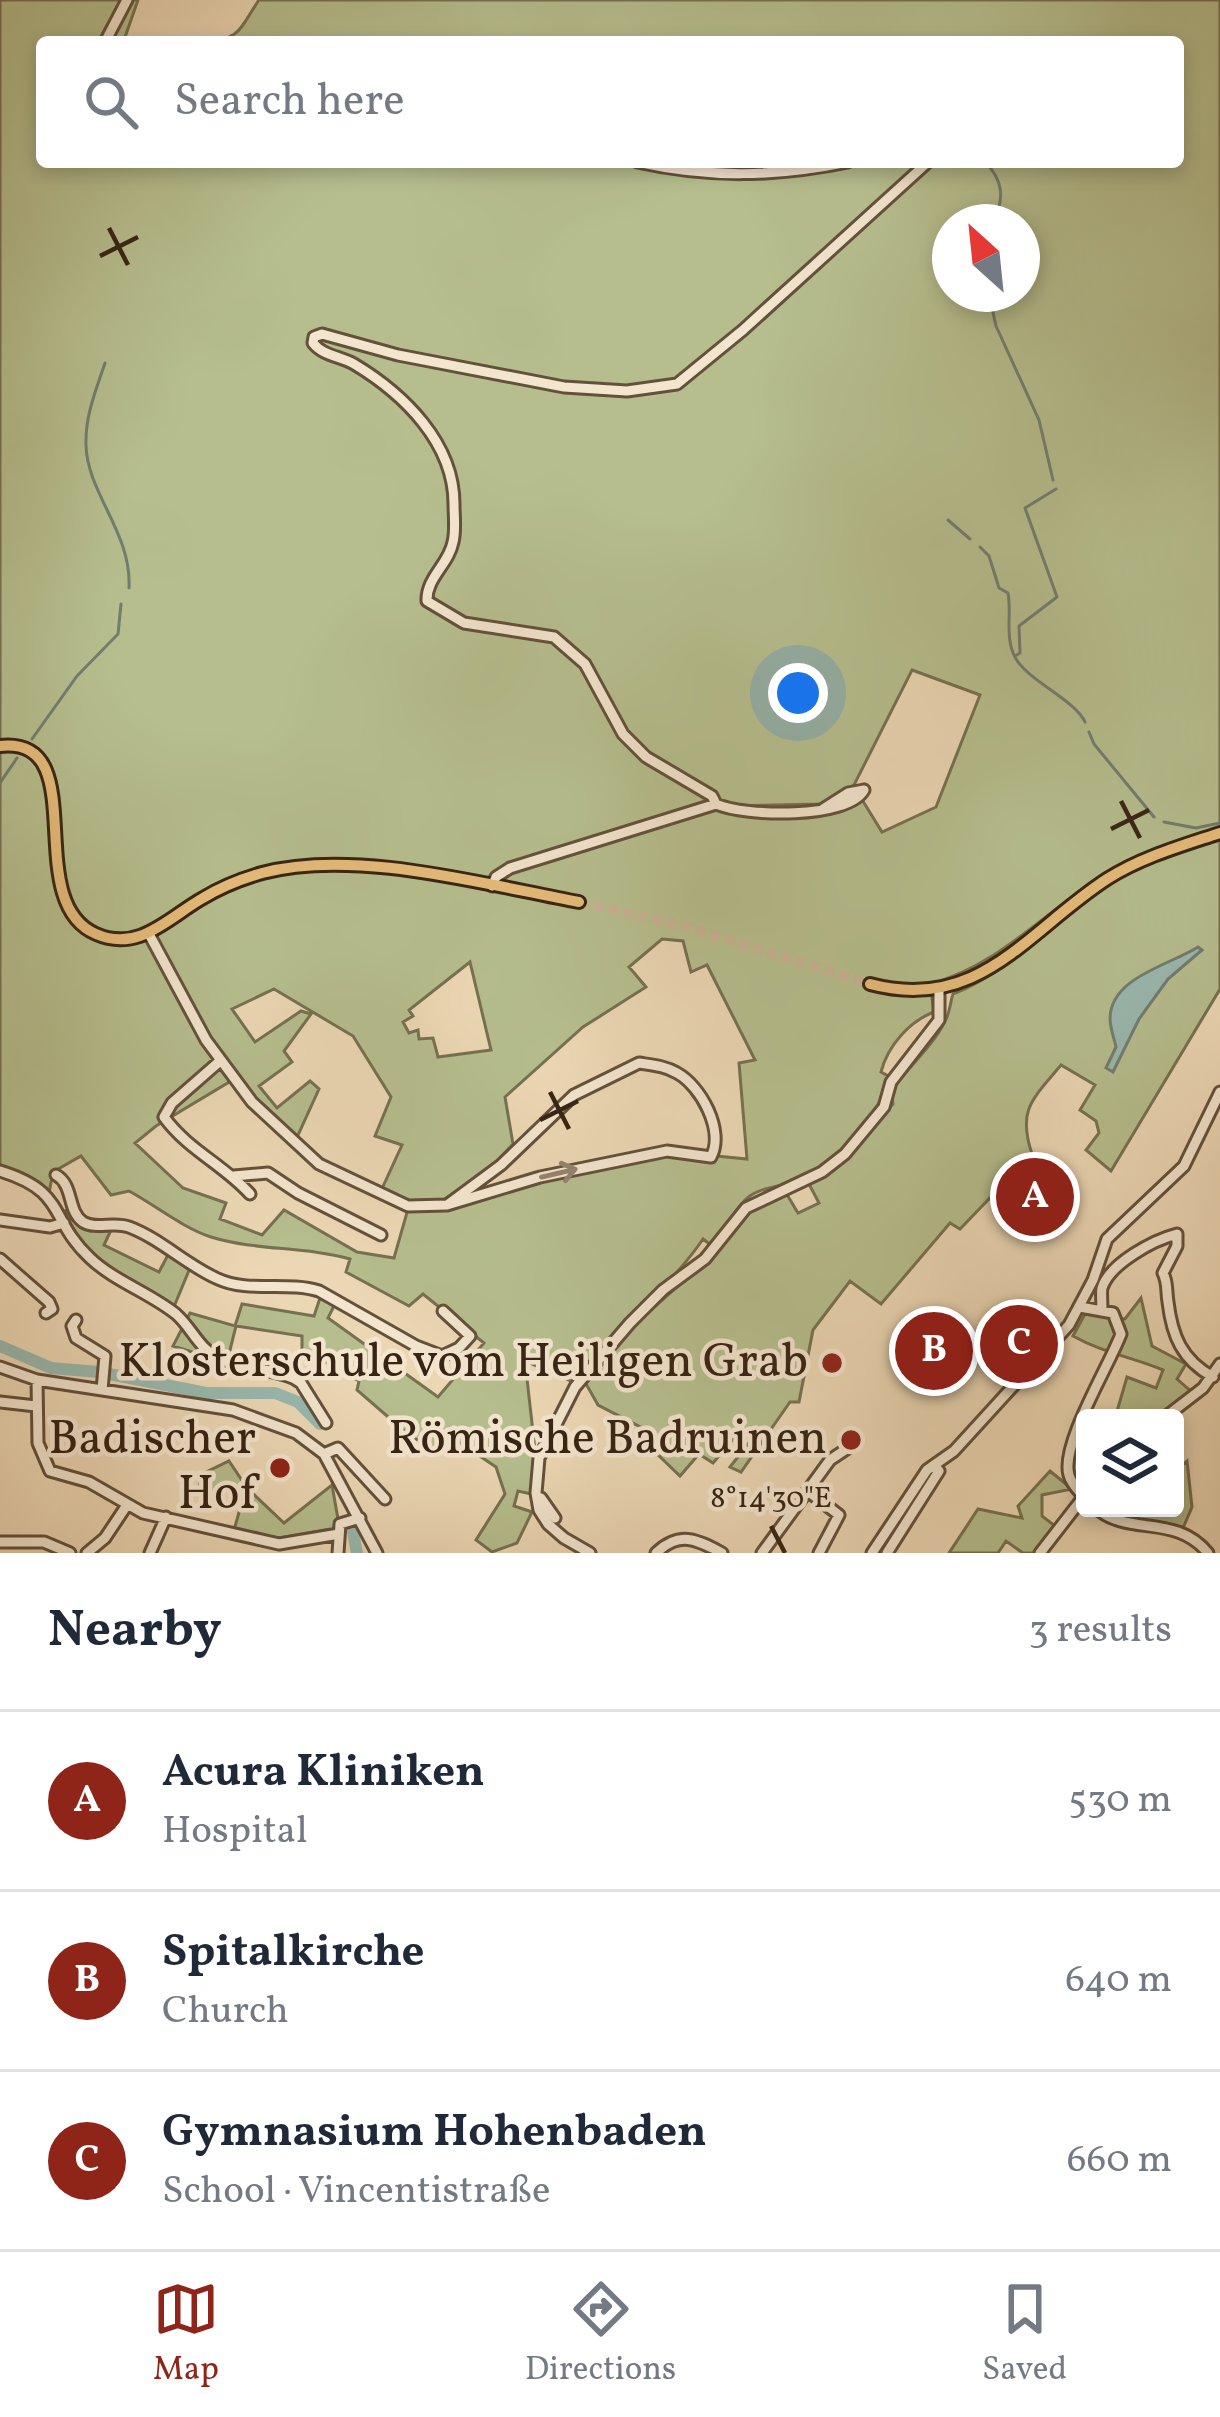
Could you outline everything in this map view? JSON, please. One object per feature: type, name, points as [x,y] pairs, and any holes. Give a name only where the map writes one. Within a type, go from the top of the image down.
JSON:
[{"type":"main road","points":[[0,746],[32,752],[50,774],[59,888],[73,917],[92,933],[108,938],[125,940],[149,934],[218,890],[292,867],[353,865],[579,902]]},
{"type":"main road","points":[[870,984],[901,991],[939,989],[989,970],[1094,888],[1145,859],[1220,832]]},
{"type":"street","points":[[109,36],[127,0]]},
{"type":"street","points":[[663,168],[726,176],[809,168]]},
{"type":"street","points":[[716,805],[712,796],[646,757],[622,734],[585,664],[554,637],[464,623],[428,601],[428,586],[453,544],[454,497],[434,434],[373,376],[316,349],[314,338],[322,334],[398,355],[564,388],[627,391],[677,384],[921,168]]},
{"type":"street","points":[[492,886],[510,868],[716,805],[747,813],[823,809]]},
{"type":"street","points":[[149,934],[220,1061],[252,1102],[319,1164],[408,1206],[447,1205],[540,1177],[667,1150],[711,1157],[716,1136],[695,1087],[677,1073],[639,1063],[574,1095],[502,1165],[447,1205]]},
{"type":"street","points":[[590,1553],[564,1538],[539,1510],[539,1458],[574,1387],[663,1291],[705,1259],[746,1208],[802,1184],[845,1154],[884,1107],[891,1082],[940,1020],[939,989]]},
{"type":"street","points":[[220,1061],[172,1103],[164,1117],[199,1155],[234,1176],[250,1194]]},
{"type":"street","points":[[872,1553],[927,1470],[936,1467],[1040,1360],[1080,1307],[1107,1239],[1184,1166],[1220,1092]]},
{"type":"street","points":[[0,1172],[22,1178],[52,1199],[86,1255],[177,1315],[201,1348],[224,1360],[287,1375],[301,1383],[326,1423]]},
{"type":"street","points":[[234,1176],[268,1173],[381,1235]]},
{"type":"street","points":[[52,1199],[53,1181],[61,1176],[76,1214],[85,1223],[130,1227],[220,1280],[304,1287],[332,1296],[434,1354],[451,1354],[470,1336],[443,1311]]},
{"type":"street","points":[[0,1220],[50,1227],[64,1223]]},
{"type":"street","points":[[1102,1308],[1101,1289],[1107,1279],[1149,1246],[1177,1234],[1177,1246],[1163,1273],[1168,1281],[1171,1325],[1192,1366],[1213,1377]]},
{"type":"street","points":[[0,1259],[49,1302],[52,1309],[46,1312]]},
{"type":"street","points":[[1080,1307],[1102,1308],[1118,1319],[1121,1334],[1085,1409]]},
{"type":"street","points":[[76,1320],[72,1333],[102,1351],[103,1385]]},
{"type":"street","points":[[1175,1409],[1213,1377],[1220,1364]]},
{"type":"street","points":[[0,1367],[37,1380],[103,1385],[233,1410],[296,1433],[324,1454],[377,1553]]},
{"type":"street","points":[[37,1380],[39,1454],[50,1471],[89,1482],[127,1505],[280,1544],[339,1534]]},
{"type":"street","points":[[0,1402],[36,1406]]},
{"type":"street","points":[[1076,1439],[1068,1465],[1069,1479],[1076,1486]]},
{"type":"street","points":[[324,1454],[338,1448],[385,1499]]},
{"type":"street","points":[[762,1553],[830,1460],[848,1448]]},
{"type":"street","points":[[887,1553],[933,1485],[939,1472],[936,1467]]},
{"type":"street","points":[[537,1488],[555,1518]]},
{"type":"street","points":[[809,1492],[839,1515],[819,1553]]},
{"type":"street","points":[[87,1553],[105,1538],[127,1505]]},
{"type":"street","points":[[1040,1553],[1076,1507]]},
{"type":"street","points":[[150,1553],[166,1517]]},
{"type":"street","points":[[1109,1517],[1184,1532],[1208,1553]]},
{"type":"street","points":[[338,1553],[340,1524],[361,1518]]},
{"type":"street","points":[[656,1553],[671,1540],[697,1540],[722,1553]]},
{"type":"street","points":[[0,1542],[44,1542],[70,1553]]},
{"type":"green space","points":[[0,0],[138,0],[125,36],[36,36],[36,168],[1184,168],[1184,36],[230,36],[259,0],[1220,0],[1220,827],[1121,864],[979,964],[930,984],[934,1012],[901,1035],[881,1072],[890,1077],[884,1093],[866,1123],[841,1150],[798,1180],[745,1200],[712,1246],[703,1239],[573,1382],[525,1361],[536,1459],[531,1494],[518,1491],[514,1506],[532,1512],[517,1543],[492,1552],[476,1540],[505,1494],[496,1467],[450,1436],[438,1450],[410,1436],[357,1390],[359,1381],[302,1349],[302,1336],[236,1326],[228,1358],[173,1346],[190,1313],[235,1326],[242,1304],[314,1316],[321,1295],[335,1304],[328,1318],[438,1397],[484,1343],[423,1294],[409,1306],[346,1272],[350,1259],[228,1241],[201,1233],[129,1191],[111,1195],[81,1156],[53,1172],[49,1193],[0,1170]],"holes":[[[912,670],[980,695],[936,807],[882,832],[861,798],[823,809],[730,810],[724,806],[820,804],[854,785]],[[662,939],[683,941],[691,972],[707,965],[755,1060],[739,1063],[747,1159],[666,1151],[435,1205],[486,1173],[513,1144],[505,1097],[583,1027],[646,987],[629,967]],[[470,962],[491,1050],[438,1057],[433,1038],[419,1039],[418,1030],[409,1033],[403,1022],[413,1016],[409,1010]],[[274,989],[353,1036],[391,1097],[375,1136],[402,1145],[381,1191],[410,1202],[394,1258],[357,1252],[284,1210],[262,1235],[220,1219],[226,1203],[183,1188],[135,1143],[236,1078],[289,1136],[298,1135],[319,1089],[310,1081],[277,1108],[259,1086],[292,1062],[284,1051],[311,1014],[301,1011],[255,1042],[232,1009]]]},
{"type":"green space","points":[[1220,837],[1220,989],[1111,1171],[1086,1150],[1099,1133],[1096,1121],[1080,1110],[1095,1085],[1061,1065],[1030,1105],[1026,1126],[1032,1154],[960,1229],[950,1223],[881,1304],[850,1281],[813,1330],[799,1402],[790,1402],[741,1472],[730,1467],[752,1439],[747,1432],[740,1431],[713,1463],[699,1454],[680,1476],[645,1447],[652,1433],[598,1405],[585,1382],[627,1331],[694,1272],[749,1210],[786,1193],[798,1213],[819,1203],[809,1184],[846,1158],[893,1104],[891,1091],[940,1030],[953,994],[995,972],[1107,885]]},
{"type":"green space","points":[[69,1208],[80,1223],[112,1228],[104,1245],[159,1272],[169,1253],[190,1268],[173,1309],[96,1256],[73,1228],[65,1211]]},
{"type":"green space","points":[[1141,1298],[1152,1346],[1186,1364],[1177,1379],[1194,1394],[1168,1409],[1118,1409],[1127,1377],[1156,1388],[1163,1370],[1073,1336],[1085,1314],[1125,1319]]},
{"type":"green space","points":[[229,1461],[247,1488],[284,1523],[332,1485],[336,1528],[280,1538],[234,1530],[246,1488],[222,1483],[218,1494],[199,1488],[202,1474]]},
{"type":"green space","points":[[1187,1461],[1192,1507],[1183,1528],[1127,1517],[1184,1517]]},
{"type":"green space","points":[[1050,1471],[1072,1489],[1042,1495],[1042,1516],[1055,1526],[1034,1553],[1023,1553],[1006,1541],[998,1553],[949,1553],[978,1509],[1022,1518],[1018,1506]]},
{"type":"water","points":[[1198,947],[1202,950],[1168,979],[1139,1019],[1113,1072],[1106,1068],[1116,1047],[1110,1018],[1120,992]]},
{"type":"waterway","points":[[990,168],[1000,190],[999,204]]},
{"type":"waterway","points":[[993,312],[1039,420],[1053,480]]},
{"type":"waterway","points":[[105,363],[89,413],[86,445],[94,480],[124,549],[129,588]]},
{"type":"waterway","points":[[1015,656],[1020,653],[1019,626],[1057,597],[1025,508],[1056,489]]},
{"type":"waterway","points":[[948,520],[970,539]]},
{"type":"waterway","points":[[980,547],[989,556],[999,588],[1008,593],[1009,635],[1016,659],[1085,722]]},
{"type":"waterway","points":[[32,739],[77,676],[118,634],[121,604]]},
{"type":"waterway","points":[[1089,732],[1154,817]]},
{"type":"waterway","points":[[0,783],[17,758]]},
{"type":"waterway","points":[[1164,822],[1196,828],[1220,823]]},
{"type":"waterway","points":[[0,1346],[51,1368],[99,1372],[206,1393],[275,1393],[298,1402],[320,1424]]},
{"type":"waterway","points":[[353,1532],[357,1553]]},
{"type":"tunnel","points":[[579,902],[684,926],[870,984]]},
{"type":"place","name":"Acura Kliniken","points":[[1035,1197]]},
{"type":"place","name":"Gymnasium Hohenbaden","points":[[1019,1344]]},
{"type":"place","name":"Spitalkirche","points":[[934,1351]]},
{"type":"place","name":"Klosterschule vom Heiligen Grab","points":[[832,1363]]},
{"type":"place","name":"Römische Badruinen","points":[[851,1440]]},
{"type":"place","name":"Badischer Hof","points":[[280,1468]]}]
